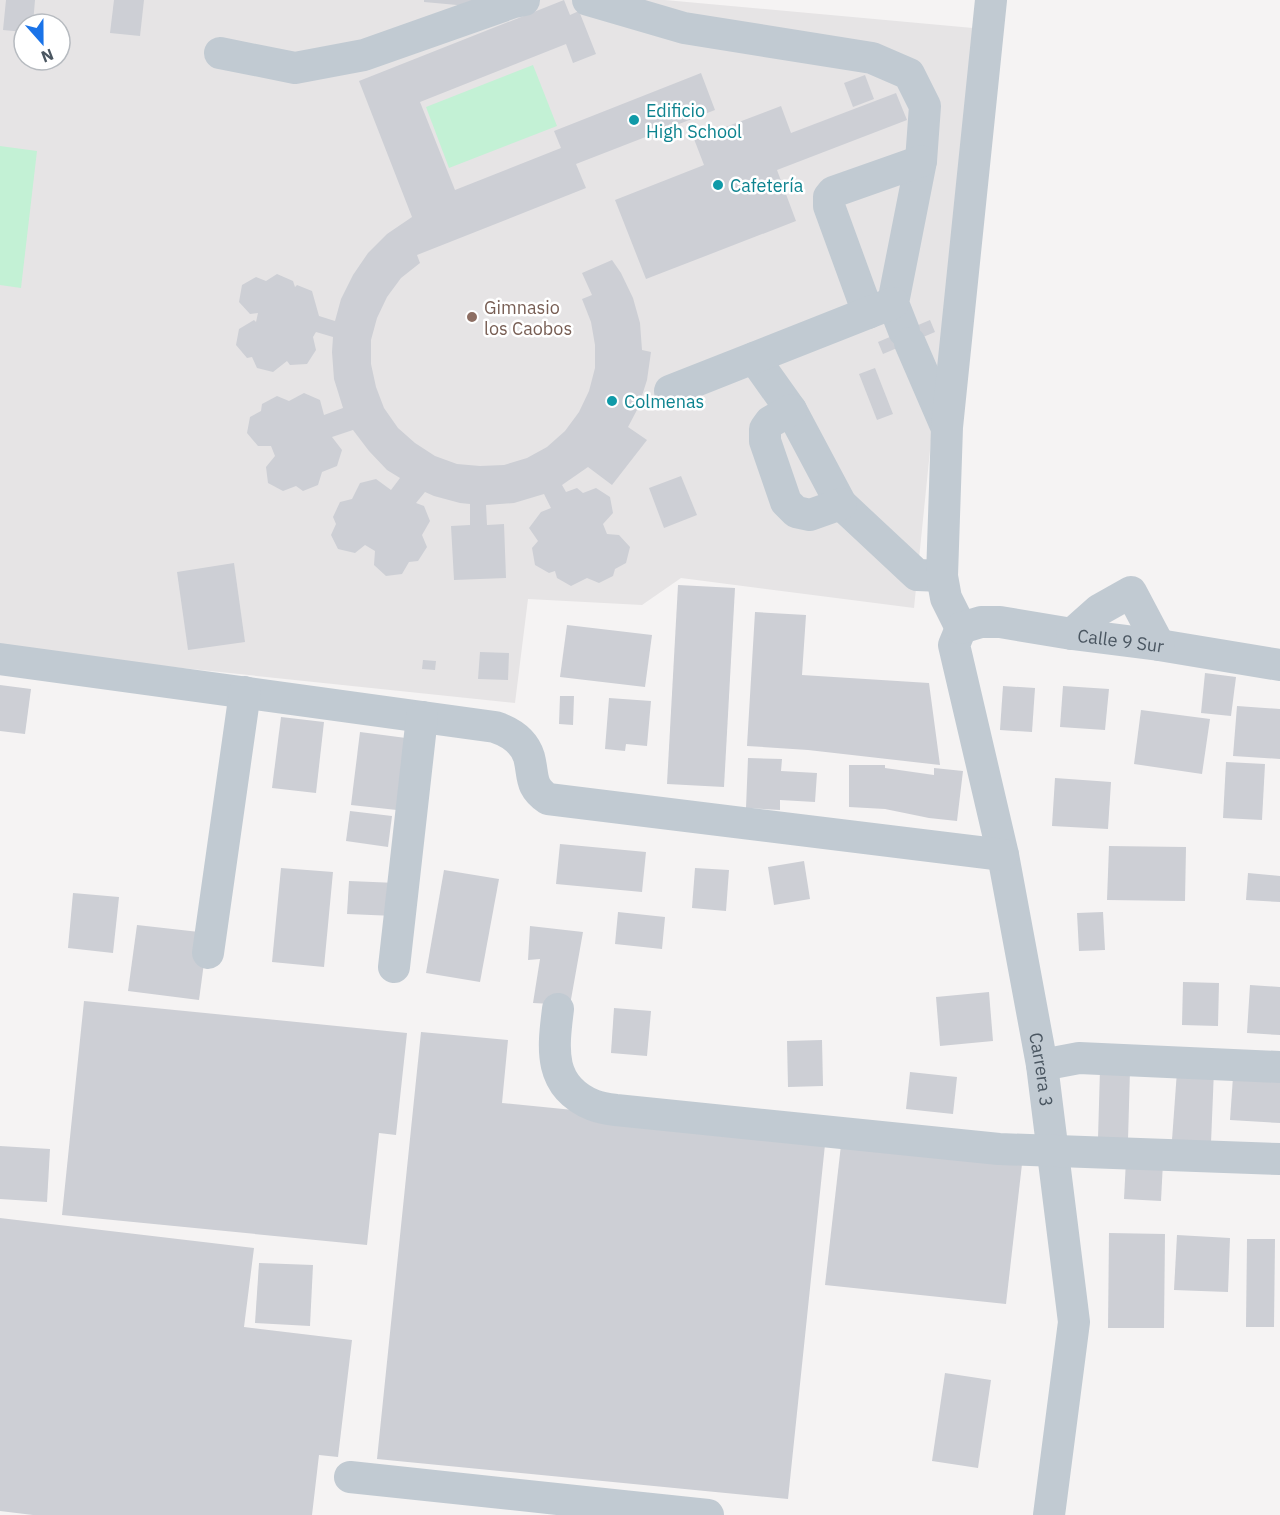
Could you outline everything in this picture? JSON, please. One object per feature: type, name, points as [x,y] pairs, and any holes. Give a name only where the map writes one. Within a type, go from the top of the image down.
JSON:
[{"type":"street","points":[[220,53],[295,68],[364,55],[524,0]]},
{"type":"street","points":[[588,0],[684,28],[872,58],[909,74],[925,106],[921,161],[894,322]]},
{"type":"street","points":[[961,628],[946,598],[942,576],[947,427],[991,0]]},
{"type":"street","points":[[921,161],[833,192],[829,197],[829,206],[894,322],[947,427]]},
{"type":"street","points":[[670,391],[754,358],[894,322]]},
{"type":"street","points":[[754,358],[791,410],[840,504],[917,574],[942,576]]},
{"type":"street","points":[[791,410],[770,422],[765,429],[765,441],[786,502],[796,512],[810,514],[840,504]]},
{"type":"street","points":[[1072,634],[1099,610],[1131,592],[1159,645]]},
{"type":"street","name":"Calle 9 Sur","points":[[961,628],[981,622],[1000,622],[1280,665]]},
{"type":"street","name":"Carrera 3","points":[[961,628],[954,645],[1003,855],[1042,1065],[1074,1322],[1049,1515]]},
{"type":"street","points":[[0,658],[495,727],[506,731],[521,742],[529,756],[533,781],[540,793],[548,799],[1003,855]]},
{"type":"street","points":[[208,953],[245,692]]},
{"type":"street","points":[[394,967],[422,717]]},
{"type":"street","points":[[558,1009],[554,1054],[558,1073],[566,1087],[594,1106],[999,1149],[1280,1158]]},
{"type":"street","points":[[1042,1065],[1079,1058],[1280,1067]]},
{"type":"street","points":[[350,1477],[708,1515]]},
{"type":"shaded area","name":"Gimnasio los Caobos","points":[[0,0],[665,0],[973,28],[914,608],[681,578],[642,605],[528,599],[515,703],[0,649]]},
{"type":"green space","points":[[533,65],[557,126],[449,168],[426,107]]},
{"type":"green space","points":[[0,146],[37,151],[21,288],[0,285]]},
{"type":"building","points":[[6,0],[35,0],[34,12],[12,12],[12,31],[3,30]]},
{"type":"building","points":[[114,0],[144,0],[140,36],[110,33]]},
{"type":"building","points":[[424,0],[491,0],[490,8],[424,2]]},
{"type":"building","name":"Colmenas","points":[[564,0],[570,15],[579,11],[596,54],[573,63],[566,44],[420,102],[455,190],[561,148],[554,131],[701,73],[715,110],[576,164],[586,188],[417,255],[420,263],[401,278],[387,297],[377,318],[371,340],[371,364],[384,408],[398,428],[435,456],[457,464],[480,466],[504,465],[527,458],[547,447],[565,431],[579,412],[589,391],[595,368],[595,345],[591,322],[582,299],[592,295],[582,273],[612,260],[633,298],[640,323],[642,350],[651,352],[647,380],[638,408],[628,427],[647,440],[612,485],[588,467],[562,485],[566,492],[577,488],[583,493],[596,488],[610,497],[613,513],[603,524],[607,534],[619,535],[630,547],[626,563],[615,569],[613,576],[599,583],[587,578],[571,586],[557,578],[555,571],[549,573],[535,565],[532,548],[538,541],[529,528],[541,512],[551,508],[544,494],[514,503],[486,505],[487,525],[504,524],[506,578],[454,580],[451,526],[470,525],[470,504],[425,492],[416,503],[424,506],[430,521],[422,535],[427,547],[418,561],[409,562],[402,574],[386,576],[374,565],[375,551],[365,545],[355,553],[338,549],[331,535],[336,524],[333,517],[340,502],[352,499],[360,483],[376,479],[391,490],[400,478],[387,470],[353,430],[332,437],[342,450],[337,466],[322,472],[318,485],[303,491],[296,486],[283,491],[268,483],[266,467],[275,456],[271,446],[258,446],[247,433],[250,417],[261,411],[262,404],[277,396],[289,401],[304,393],[320,400],[324,415],[343,408],[334,379],[333,337],[316,332],[313,337],[316,350],[307,364],[290,365],[287,361],[273,372],[257,368],[252,357],[247,358],[236,345],[239,329],[254,320],[256,322],[258,313],[250,314],[239,302],[242,285],[256,277],[266,281],[277,274],[293,281],[295,287],[297,285],[312,291],[319,316],[335,321],[341,299],[368,253],[387,234],[412,217],[359,81]]},
{"type":"building","points":[[865,75],[874,99],[853,107],[844,83]]},
{"type":"building","name":"Cafetería","points":[[896,93],[907,120],[777,170],[796,221],[646,279],[615,200],[704,165],[694,139],[781,106],[791,133]]},
{"type":"building","points":[[930,320],[935,332],[883,354],[878,342]]},
{"type":"building","points":[[875,368],[893,414],[877,420],[859,374]]},
{"type":"building","points":[[681,476],[697,515],[664,528],[649,488]]},
{"type":"building","points":[[234,563],[245,642],[188,650],[177,572]]},
{"type":"building","points":[[678,585],[735,588],[724,787],[667,784]]},
{"type":"building","points":[[755,612],[806,615],[802,675],[929,683],[940,765],[808,750],[747,746]]},
{"type":"building","points":[[567,625],[652,635],[645,687],[560,677]]},
{"type":"building","points":[[480,652],[509,653],[508,680],[478,679]]},
{"type":"building","points":[[423,660],[436,661],[435,670],[422,669]]},
{"type":"building","points":[[1205,673],[1236,677],[1231,716],[1201,713]]},
{"type":"building","points":[[0,685],[31,689],[25,734],[0,731]]},
{"type":"building","points":[[1003,686],[1035,688],[1032,732],[1000,730]]},
{"type":"building","points":[[1063,686],[1109,689],[1105,730],[1060,727]]},
{"type":"building","points":[[560,696],[574,696],[573,725],[559,724]]},
{"type":"building","points":[[609,698],[651,701],[647,746],[626,744],[625,751],[605,749]]},
{"type":"building","points":[[1237,706],[1280,709],[1280,759],[1233,756]]},
{"type":"building","points":[[1141,710],[1210,719],[1202,774],[1134,764]]},
{"type":"building","points":[[281,717],[324,722],[316,793],[272,788]]},
{"type":"building","points":[[360,732],[406,738],[397,810],[351,805]]},
{"type":"building","points":[[748,758],[782,759],[781,771],[817,773],[815,802],[780,800],[780,810],[746,808]]},
{"type":"building","points":[[1226,762],[1265,764],[1262,820],[1223,818]]},
{"type":"building","points":[[849,765],[885,765],[885,768],[934,775],[934,768],[963,771],[957,821],[885,809],[849,807]]},
{"type":"building","points":[[1055,778],[1111,782],[1108,829],[1052,826]]},
{"type":"building","points":[[350,811],[392,816],[388,847],[346,841]]},
{"type":"building","points":[[560,844],[646,852],[642,892],[556,884]]},
{"type":"building","points":[[1109,846],[1186,847],[1185,901],[1107,900]]},
{"type":"building","points":[[804,861],[810,899],[774,905],[768,867]]},
{"type":"building","points":[[281,868],[333,872],[324,967],[272,962]]},
{"type":"building","points":[[695,868],[729,870],[726,911],[692,908]]},
{"type":"building","points":[[444,870],[499,879],[480,982],[426,973]]},
{"type":"building","points":[[1248,873],[1280,876],[1280,902],[1246,900]]},
{"type":"building","points":[[349,881],[397,883],[395,916],[347,914]]},
{"type":"building","points":[[73,893],[119,897],[113,953],[68,948]]},
{"type":"building","points":[[618,912],[665,917],[662,949],[615,944]]},
{"type":"building","points":[[1103,912],[1105,950],[1079,951],[1077,913]]},
{"type":"building","points":[[137,925],[208,933],[199,1000],[128,991]]},
{"type":"building","points":[[530,926],[583,932],[570,1005],[533,1003],[540,959],[528,960]]},
{"type":"building","points":[[1183,982],[1219,983],[1218,1026],[1182,1025]]},
{"type":"building","points":[[1250,985],[1280,987],[1280,1035],[1247,1033]]},
{"type":"building","points":[[989,992],[993,1041],[940,1046],[936,997]]},
{"type":"building","points":[[84,1001],[407,1033],[396,1135],[379,1133],[367,1245],[62,1215]]},
{"type":"building","points":[[614,1008],[651,1011],[647,1056],[611,1053]]},
{"type":"building","points":[[421,1032],[508,1040],[502,1103],[826,1135],[788,1499],[377,1459]]},
{"type":"building","points":[[822,1040],[823,1086],[788,1087],[787,1041]]},
{"type":"building","points":[[1100,1069],[1130,1070],[1128,1140],[1098,1139]]},
{"type":"building","points":[[1214,1070],[1211,1143],[1172,1140],[1177,1071]]},
{"type":"building","points":[[910,1072],[957,1077],[953,1114],[906,1109]]},
{"type":"building","points":[[1233,1077],[1280,1081],[1280,1123],[1230,1120]]},
{"type":"building","points":[[841,1145],[1022,1164],[1006,1304],[825,1285]]},
{"type":"building","points":[[0,1146],[50,1149],[47,1202],[0,1199]]},
{"type":"building","points":[[1126,1160],[1163,1162],[1161,1201],[1124,1199]]},
{"type":"building","points":[[0,1218],[254,1248],[244,1327],[352,1340],[338,1457],[319,1455],[312,1515],[33,1515],[0,1511]]},
{"type":"building","points":[[1109,1233],[1165,1234],[1164,1328],[1108,1328]]},
{"type":"building","points":[[1177,1235],[1230,1238],[1228,1292],[1174,1290]]},
{"type":"building","points":[[1247,1239],[1275,1239],[1274,1327],[1246,1327]]},
{"type":"building","points":[[259,1263],[313,1265],[310,1326],[255,1323]]},
{"type":"building","points":[[945,1373],[991,1380],[978,1468],[932,1461]]},
{"type":"place","name":"Edificio High School","points":[[634,120]]},
{"type":"place","name":"Cafetería","points":[[718,185]]},
{"type":"place","name":"Gimnasio los Caobos","points":[[472,317]]},
{"type":"place","name":"Colmenas","points":[[612,401]]}]
